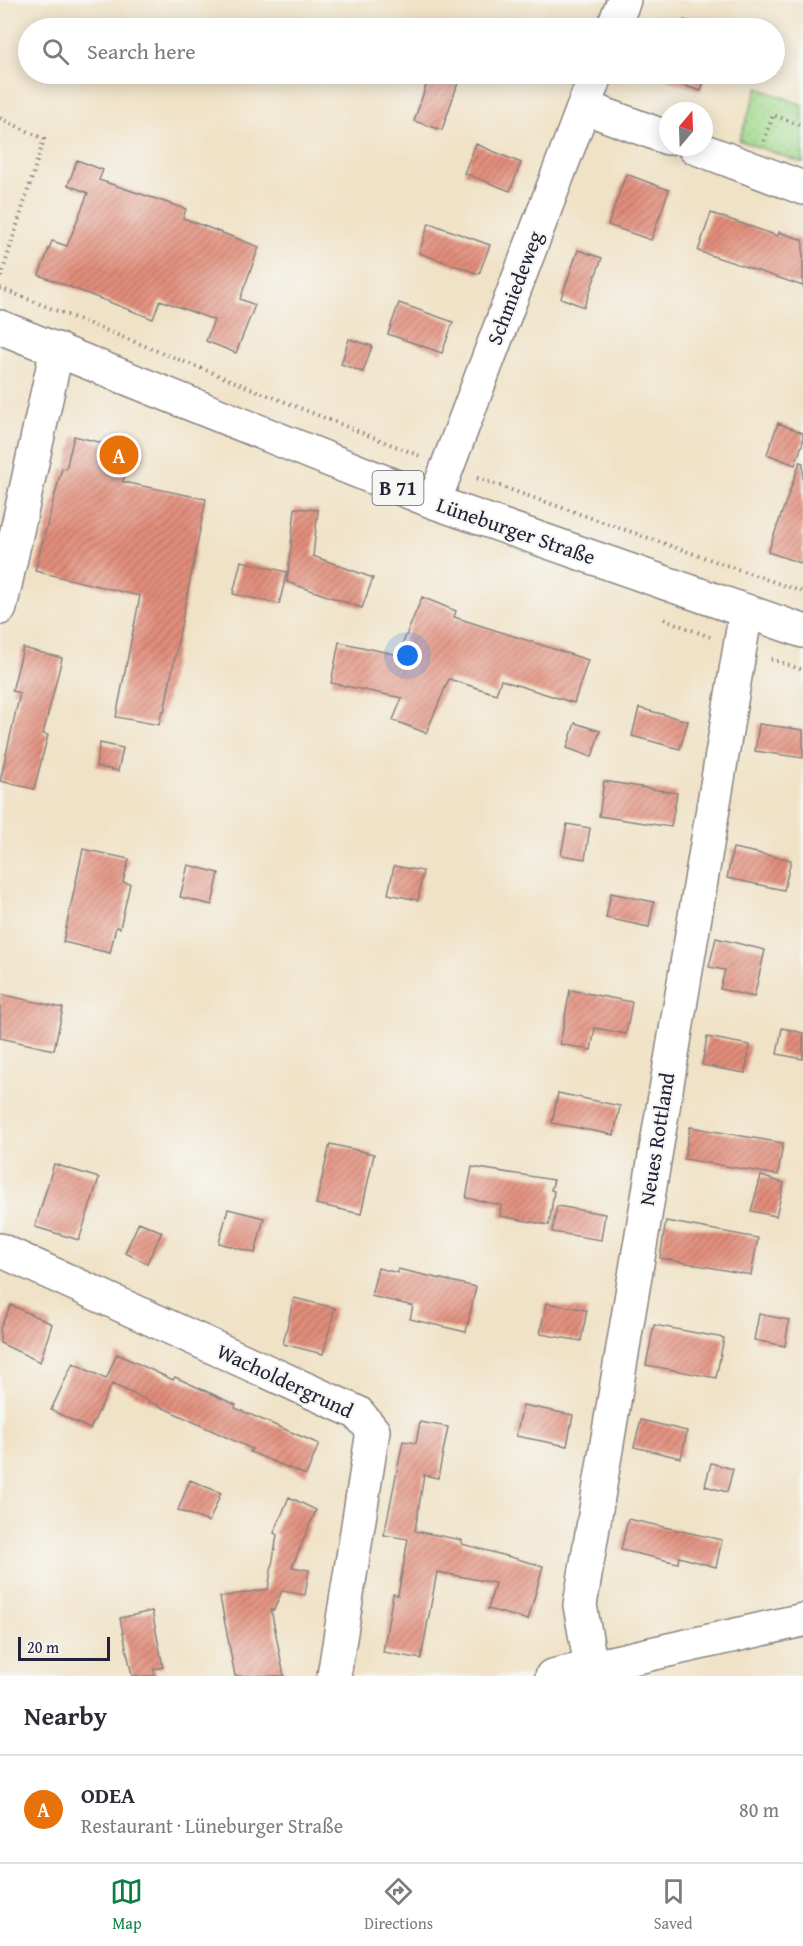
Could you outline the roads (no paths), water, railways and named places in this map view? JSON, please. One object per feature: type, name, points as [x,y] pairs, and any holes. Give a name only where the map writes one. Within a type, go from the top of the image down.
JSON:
[{"type":"street","points":[[617,18],[624,0]]},
{"type":"street","name":"Schmiedeweg","points":[[434,502],[592,84]]},
{"type":"street","points":[[584,107],[659,135]]},
{"type":"street","points":[[713,154],[803,188]]},
{"type":"street","name":"Lüneburger Straße","points":[[0,327],[434,502],[803,631]]},
{"type":"street","points":[[0,608],[57,349]]},
{"type":"street","name":"Neues Rottland","points":[[591,1667],[580,1605],[746,611]]},
{"type":"street","name":"Wacholdergrund","points":[[0,1250],[358,1413],[373,1431],[334,1676]]},
{"type":"street","points":[[552,1676],[803,1620]]},
{"type":"place","name":"ODEA","points":[[119,455]]}]
